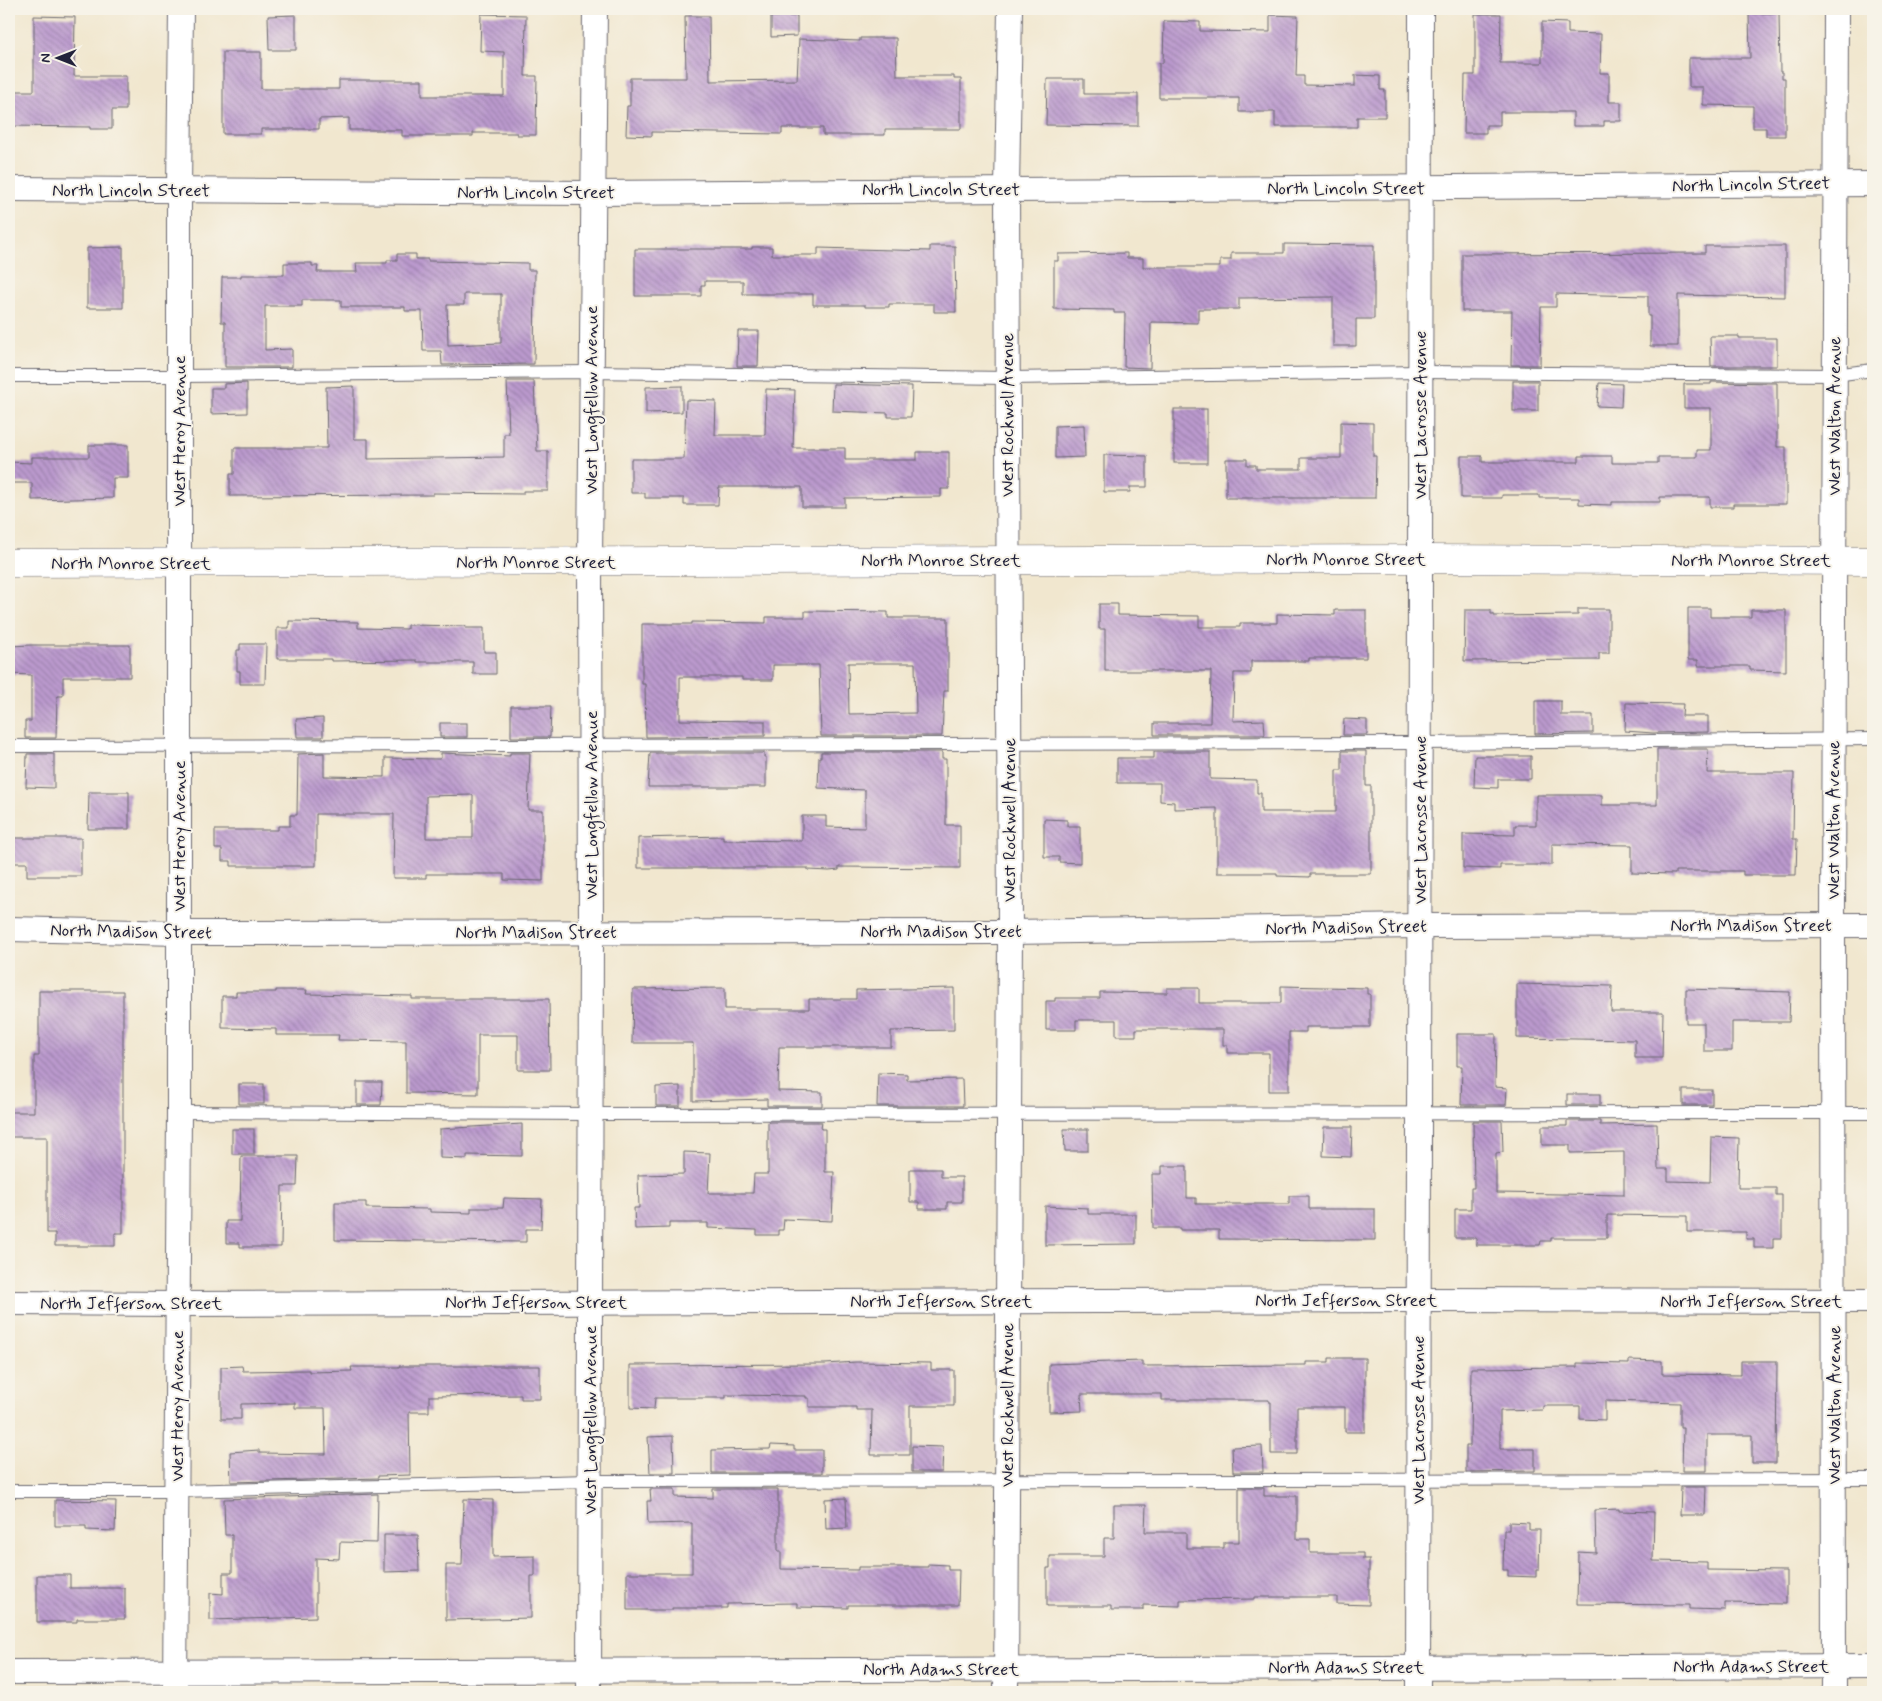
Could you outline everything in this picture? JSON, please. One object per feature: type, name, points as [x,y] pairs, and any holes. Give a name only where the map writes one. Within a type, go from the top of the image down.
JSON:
[{"type":"main road","name":"North Monroe Street","points":[[9,563],[1420,559],[1873,561]]},
{"type":"street","name":"West Heroy Avenue","points":[[175,1682],[178,1304],[178,563],[181,9]]},
{"type":"street","name":"West Longfellow Avenue","points":[[589,1682],[590,562],[595,9]]},
{"type":"street","name":"West Rockwell Avenue","points":[[1006,1692],[1010,932],[1007,189],[1010,9]]},
{"type":"street","name":"West Lacrosse Avenue","points":[[1418,1692],[1420,188],[1422,9]]},
{"type":"street","name":"West Walton Avenue","points":[[1834,1692],[1833,560],[1836,9]]},
{"type":"street","name":"North Lincoln Street","points":[[9,189],[592,193],[1873,184]]},
{"type":"street","name":"North Madison Street","points":[[9,929],[178,932],[1010,932],[1419,926],[1873,925]]},
{"type":"street","name":"North Jefferson Street","points":[[9,1303],[1873,1301]]},
{"type":"street","name":"North Adams Street","points":[[9,1672],[175,1682],[589,1682],[1006,1668],[1873,1666]]},
{"type":"lane","points":[[9,376],[591,372],[1007,378],[1420,372],[1835,375],[1873,370]]},
{"type":"lane","points":[[9,746],[1420,743],[1873,739]]},
{"type":"lane","points":[[178,1112],[1009,1114],[1873,1112]]},
{"type":"lane","points":[[9,1491],[177,1491],[590,1480],[1873,1479]]},
{"type":"building","points":[[1779,13],[1780,72],[1782,72],[1782,78],[1785,78],[1785,136],[1766,136],[1766,128],[1753,128],[1753,106],[1703,105],[1703,87],[1689,87],[1689,58],[1750,58],[1749,14]]},
{"type":"building","points":[[481,14],[526,15],[525,76],[537,76],[536,135],[473,133],[473,136],[402,136],[402,130],[349,130],[349,118],[319,119],[319,129],[261,129],[261,134],[223,134],[223,52],[261,52],[261,89],[339,89],[339,80],[422,80],[422,96],[504,96],[504,52],[480,51]]},
{"type":"building","points":[[1475,14],[1501,14],[1500,63],[1542,63],[1542,22],[1568,23],[1568,33],[1601,34],[1600,73],[1609,73],[1609,102],[1621,102],[1621,121],[1604,121],[1604,126],[1573,126],[1573,112],[1500,112],[1500,125],[1486,125],[1486,133],[1464,133],[1465,75],[1475,75]]},
{"type":"building","points":[[296,15],[296,50],[269,50],[268,16]]},
{"type":"building","points":[[1270,15],[1298,16],[1296,76],[1304,76],[1304,85],[1355,86],[1355,75],[1380,76],[1380,90],[1385,90],[1385,117],[1357,117],[1357,127],[1275,127],[1275,112],[1239,112],[1239,98],[1159,98],[1159,63],[1163,63],[1164,21],[1200,22],[1200,31],[1270,32]]},
{"type":"building","points":[[34,16],[75,17],[74,76],[126,76],[126,110],[112,110],[112,129],[9,126],[9,91],[34,91]]},
{"type":"building","points":[[685,16],[709,16],[710,81],[797,80],[799,39],[860,41],[860,38],[896,38],[897,76],[954,76],[954,79],[961,79],[961,129],[885,129],[885,135],[823,135],[823,128],[782,128],[782,134],[652,132],[652,136],[626,135],[627,106],[630,106],[630,78],[686,78]]},
{"type":"building","points":[[797,16],[797,36],[771,37],[771,17]]},
{"type":"building","points":[[1047,79],[1084,79],[1084,94],[1138,94],[1138,126],[1046,125]]},
{"type":"building","points":[[1284,244],[1374,245],[1374,319],[1356,319],[1356,346],[1333,346],[1333,297],[1239,298],[1239,309],[1198,309],[1198,323],[1151,322],[1150,368],[1124,367],[1125,313],[1114,313],[1114,310],[1054,309],[1054,261],[1058,261],[1058,254],[1127,253],[1127,258],[1143,258],[1143,267],[1220,267],[1220,260],[1231,260],[1231,253],[1284,253]]},
{"type":"building","points":[[930,246],[955,246],[956,312],[934,312],[934,304],[889,304],[889,307],[813,305],[813,294],[743,294],[743,281],[705,281],[705,285],[701,285],[701,296],[635,296],[635,249],[752,249],[752,247],[772,247],[772,255],[818,255],[818,248],[930,251]]},
{"type":"building","points":[[1705,246],[1785,246],[1785,297],[1678,295],[1678,346],[1650,346],[1648,296],[1556,294],[1556,307],[1541,307],[1540,365],[1511,365],[1512,311],[1462,311],[1462,254],[1705,253]]},
{"type":"building","points":[[123,247],[123,308],[87,308],[87,248]]},
{"type":"building","points":[[397,254],[416,254],[416,259],[428,259],[428,261],[528,263],[528,270],[535,270],[534,364],[442,365],[441,351],[423,351],[422,311],[405,311],[405,307],[341,307],[341,300],[302,300],[302,306],[265,306],[265,350],[292,349],[292,367],[225,367],[225,322],[221,322],[222,277],[284,275],[284,263],[312,263],[312,266],[318,266],[317,272],[357,272],[356,263],[387,263],[387,260],[397,260]],"holes":[[[464,294],[501,294],[501,343],[448,345],[447,305],[464,305]]]},
{"type":"building","points":[[738,331],[759,331],[758,366],[737,366]]},
{"type":"building","points":[[1710,336],[1777,338],[1777,366],[1711,366]]},
{"type":"building","points":[[507,381],[534,381],[537,451],[548,451],[548,491],[523,491],[523,494],[433,493],[433,495],[230,496],[230,474],[234,474],[234,448],[327,448],[326,387],[354,386],[354,439],[368,439],[368,459],[504,457],[504,434],[509,434]]},
{"type":"building","points":[[1513,381],[1538,381],[1538,411],[1513,411]]},
{"type":"building","points":[[1711,382],[1777,383],[1777,447],[1786,447],[1786,504],[1733,504],[1733,507],[1710,507],[1710,497],[1660,497],[1660,502],[1612,502],[1612,505],[1579,504],[1579,498],[1539,498],[1539,495],[1502,495],[1502,498],[1461,498],[1461,456],[1482,456],[1482,462],[1579,462],[1579,456],[1612,456],[1612,463],[1658,463],[1658,457],[1697,457],[1697,450],[1711,450],[1711,408],[1684,408],[1684,384],[1711,384]]},
{"type":"building","points":[[247,383],[247,413],[211,414],[211,388],[224,388],[224,384]]},
{"type":"building","points":[[1599,383],[1622,384],[1621,407],[1597,406]]},
{"type":"building","points":[[833,384],[912,386],[911,417],[888,417],[888,413],[832,411]]},
{"type":"building","points":[[682,386],[682,412],[646,413],[646,387]]},
{"type":"building","points":[[766,389],[795,390],[793,448],[845,448],[845,460],[917,460],[917,452],[949,452],[949,489],[941,489],[941,497],[845,498],[845,507],[802,507],[802,487],[719,487],[718,505],[684,505],[684,498],[645,498],[645,493],[631,493],[631,459],[684,459],[686,400],[716,401],[715,435],[765,435]]},
{"type":"building","points":[[1174,409],[1207,409],[1207,463],[1174,463]]},
{"type":"building","points":[[1341,422],[1373,423],[1373,456],[1376,456],[1375,498],[1226,498],[1226,459],[1247,459],[1247,465],[1256,465],[1256,469],[1301,469],[1301,458],[1341,458]]},
{"type":"building","points":[[1084,425],[1085,457],[1055,458],[1055,426]]},
{"type":"building","points":[[89,445],[128,445],[128,478],[113,478],[113,498],[32,500],[32,483],[9,483],[9,462],[32,463],[32,457],[89,457]]},
{"type":"building","points":[[1104,455],[1147,456],[1147,487],[1130,487],[1130,492],[1104,492]]},
{"type":"building","points":[[1099,604],[1118,604],[1118,615],[1199,616],[1199,627],[1240,627],[1240,623],[1277,623],[1277,614],[1335,615],[1335,610],[1366,610],[1366,658],[1309,658],[1309,661],[1251,661],[1251,673],[1234,673],[1233,721],[1264,720],[1265,735],[1154,735],[1154,723],[1210,723],[1211,671],[1105,671],[1105,629],[1099,629]]},
{"type":"building","points":[[1688,608],[1710,608],[1710,617],[1751,617],[1751,610],[1786,610],[1786,671],[1750,670],[1750,666],[1698,666],[1698,660],[1688,660]]},
{"type":"building","points":[[1578,609],[1609,609],[1609,653],[1599,653],[1599,660],[1464,661],[1465,610],[1491,610],[1491,614],[1494,614],[1494,616],[1578,615]]},
{"type":"building","points":[[805,611],[888,612],[888,618],[948,618],[948,691],[944,691],[942,736],[821,736],[819,665],[773,665],[773,680],[742,680],[742,677],[680,677],[680,720],[765,721],[765,736],[646,737],[645,684],[642,684],[642,624],[692,624],[692,622],[766,623],[766,617],[805,617]],"holes":[[[848,663],[915,663],[916,713],[849,714]]]},
{"type":"building","points":[[289,621],[358,622],[358,628],[407,629],[407,625],[484,628],[484,652],[496,652],[496,674],[473,674],[473,662],[277,659],[277,628],[289,628]]},
{"type":"building","points":[[240,644],[266,644],[265,684],[240,684],[240,671],[237,671],[237,650],[240,650]]},
{"type":"building","points":[[130,645],[130,677],[63,677],[63,696],[57,696],[56,738],[25,738],[25,721],[31,721],[31,675],[9,674],[9,646]]},
{"type":"building","points":[[1535,701],[1561,701],[1561,715],[1593,715],[1593,733],[1535,734]]},
{"type":"building","points":[[1626,703],[1683,704],[1682,716],[1708,716],[1708,732],[1653,733],[1625,731]]},
{"type":"building","points":[[511,706],[551,706],[550,737],[511,737]]},
{"type":"building","points":[[323,718],[323,737],[297,737],[296,719]]},
{"type":"building","points":[[1344,719],[1367,720],[1367,735],[1343,735]]},
{"type":"building","points":[[440,723],[467,723],[467,737],[440,737]]},
{"type":"building","points":[[1657,749],[1708,749],[1707,773],[1794,773],[1793,839],[1797,839],[1796,875],[1743,875],[1743,871],[1675,871],[1675,874],[1632,873],[1632,845],[1552,844],[1552,865],[1500,865],[1500,869],[1463,868],[1463,834],[1515,835],[1515,825],[1536,825],[1536,795],[1602,795],[1602,805],[1657,805]]},
{"type":"building","points":[[1342,751],[1366,751],[1366,786],[1371,786],[1371,874],[1310,874],[1310,877],[1277,876],[1277,873],[1217,873],[1217,808],[1174,809],[1174,802],[1160,801],[1160,783],[1117,783],[1117,758],[1154,758],[1154,752],[1210,752],[1210,779],[1257,780],[1257,793],[1261,793],[1261,812],[1336,812],[1336,770],[1342,770]]},
{"type":"building","points":[[821,752],[942,752],[942,759],[946,759],[946,825],[960,825],[960,868],[839,867],[839,870],[829,871],[808,870],[808,868],[638,868],[638,838],[723,836],[723,840],[802,841],[802,816],[826,816],[826,827],[865,828],[865,790],[818,788],[819,757],[821,757]]},
{"type":"building","points":[[324,753],[324,776],[385,777],[385,758],[439,759],[441,758],[441,753],[510,756],[510,753],[530,753],[528,810],[543,810],[543,881],[504,880],[504,874],[426,874],[426,878],[393,878],[394,814],[316,814],[316,866],[231,866],[231,861],[222,861],[222,849],[215,849],[215,830],[278,830],[278,826],[290,826],[290,815],[297,815],[298,754]],"holes":[[[473,795],[473,838],[426,838],[426,796]]]},
{"type":"building","points":[[650,753],[764,753],[764,757],[766,757],[766,787],[648,787]]},
{"type":"building","points":[[27,754],[54,754],[54,788],[26,787]]},
{"type":"building","points":[[1475,756],[1531,756],[1531,779],[1498,779],[1498,788],[1474,787]]},
{"type":"building","points":[[89,792],[129,792],[129,829],[88,829]]},
{"type":"building","points":[[1044,819],[1067,820],[1067,826],[1080,826],[1080,863],[1059,862],[1059,857],[1044,857]]},
{"type":"building","points":[[9,838],[81,838],[81,876],[27,876],[27,863],[9,863]]},
{"type":"building","points":[[1517,984],[1612,986],[1611,1012],[1663,1012],[1662,1058],[1635,1058],[1635,1040],[1517,1038]]},
{"type":"building","points":[[1281,986],[1367,988],[1367,994],[1370,994],[1370,1027],[1306,1027],[1306,1032],[1289,1032],[1289,1091],[1269,1091],[1269,1053],[1227,1053],[1227,1045],[1223,1045],[1223,1029],[1136,1029],[1136,1036],[1116,1036],[1116,1020],[1076,1020],[1076,1030],[1046,1030],[1046,1001],[1055,1001],[1055,998],[1100,998],[1100,992],[1167,993],[1167,988],[1199,988],[1199,1003],[1281,1003]]},
{"type":"building","points":[[725,988],[725,1009],[809,1009],[809,999],[856,999],[856,990],[954,988],[954,1030],[891,1031],[891,1047],[779,1047],[778,1091],[822,1092],[822,1106],[767,1106],[767,1099],[693,1101],[693,1043],[632,1043],[633,989]]},
{"type":"building","points":[[1686,989],[1790,992],[1789,1022],[1732,1022],[1732,1051],[1704,1051],[1704,1023],[1686,1023]]},
{"type":"building","points":[[276,990],[307,990],[306,994],[412,996],[412,999],[549,999],[550,1070],[518,1070],[518,1035],[478,1035],[478,1094],[406,1093],[406,1041],[338,1040],[339,1035],[276,1035],[276,1029],[222,1028],[222,996],[236,996],[236,992],[276,992]]},
{"type":"building","points":[[39,991],[123,991],[123,1233],[115,1233],[115,1246],[55,1246],[55,1233],[47,1233],[47,1137],[9,1137],[9,1112],[34,1112],[34,1056],[39,1056]]},
{"type":"building","points":[[1457,1034],[1496,1034],[1495,1087],[1507,1088],[1506,1105],[1461,1105],[1462,1066],[1457,1066]]},
{"type":"building","points":[[878,1073],[907,1074],[907,1080],[962,1079],[963,1106],[877,1106]]},
{"type":"building","points":[[357,1082],[382,1082],[381,1105],[357,1105]]},
{"type":"building","points":[[239,1084],[264,1084],[264,1104],[239,1104]]},
{"type":"building","points":[[680,1086],[680,1106],[656,1106],[656,1087]]},
{"type":"building","points":[[1683,1090],[1712,1090],[1712,1105],[1683,1105]]},
{"type":"building","points":[[1567,1094],[1600,1094],[1600,1105],[1567,1105]]},
{"type":"building","points":[[1473,1121],[1502,1121],[1503,1152],[1496,1153],[1496,1193],[1624,1195],[1624,1152],[1570,1153],[1570,1145],[1542,1145],[1542,1126],[1567,1126],[1567,1121],[1600,1121],[1600,1125],[1657,1124],[1658,1169],[1668,1169],[1668,1181],[1710,1182],[1711,1137],[1739,1138],[1738,1188],[1776,1188],[1776,1195],[1782,1195],[1782,1238],[1773,1238],[1773,1248],[1754,1248],[1754,1239],[1746,1239],[1746,1232],[1687,1232],[1687,1216],[1607,1215],[1607,1238],[1551,1238],[1551,1241],[1541,1241],[1540,1245],[1476,1245],[1476,1238],[1455,1238],[1455,1209],[1471,1209],[1471,1188],[1474,1188]]},
{"type":"building","points":[[768,1122],[822,1122],[821,1129],[825,1129],[825,1172],[834,1172],[832,1221],[784,1219],[783,1230],[778,1230],[778,1235],[757,1235],[757,1230],[708,1228],[708,1223],[669,1223],[669,1228],[635,1229],[634,1208],[639,1208],[638,1175],[684,1174],[684,1152],[710,1153],[708,1193],[753,1193],[754,1174],[768,1174]]},
{"type":"building","points":[[522,1124],[522,1156],[467,1155],[467,1159],[440,1158],[440,1129]]},
{"type":"building","points":[[1324,1127],[1352,1127],[1351,1157],[1323,1156]]},
{"type":"building","points":[[232,1129],[254,1129],[254,1154],[232,1154]]},
{"type":"building","points":[[1064,1129],[1088,1129],[1088,1151],[1065,1151]]},
{"type":"building","points":[[241,1156],[298,1156],[297,1186],[282,1186],[281,1247],[240,1247],[240,1243],[226,1243],[226,1221],[240,1221]]},
{"type":"building","points":[[1162,1166],[1187,1166],[1187,1198],[1196,1198],[1196,1204],[1289,1204],[1289,1196],[1309,1196],[1309,1209],[1375,1209],[1375,1240],[1219,1239],[1219,1230],[1153,1228],[1152,1174],[1162,1174]]},
{"type":"building","points":[[910,1169],[941,1169],[941,1177],[962,1177],[962,1202],[947,1202],[947,1209],[919,1209],[919,1202],[910,1202]]},
{"type":"building","points":[[504,1198],[542,1199],[541,1229],[526,1229],[526,1242],[335,1240],[335,1202],[366,1202],[366,1208],[430,1209],[430,1212],[471,1213],[471,1208],[503,1208]]},
{"type":"building","points":[[1045,1206],[1088,1208],[1088,1214],[1136,1214],[1136,1244],[1045,1245]]},
{"type":"building","points":[[1329,1358],[1365,1358],[1365,1432],[1345,1432],[1345,1407],[1297,1407],[1297,1454],[1271,1454],[1271,1402],[1269,1400],[1162,1400],[1162,1394],[1081,1394],[1082,1411],[1049,1412],[1049,1364],[1142,1361],[1142,1366],[1306,1365],[1306,1362],[1329,1362]]},
{"type":"building","points":[[1629,1360],[1662,1361],[1662,1374],[1741,1375],[1741,1361],[1777,1361],[1776,1463],[1752,1463],[1752,1435],[1707,1435],[1707,1471],[1682,1471],[1683,1427],[1680,1427],[1680,1403],[1605,1401],[1605,1420],[1580,1419],[1580,1406],[1543,1406],[1543,1410],[1500,1411],[1500,1449],[1535,1449],[1535,1471],[1466,1472],[1466,1446],[1470,1446],[1471,1368],[1577,1367],[1577,1363],[1629,1364]]},
{"type":"building","points":[[856,1362],[931,1363],[931,1370],[954,1370],[954,1406],[910,1406],[910,1455],[871,1455],[872,1410],[856,1410],[856,1407],[809,1407],[809,1398],[806,1398],[806,1396],[726,1395],[726,1398],[655,1398],[654,1409],[630,1408],[630,1365],[825,1364]]},
{"type":"building","points":[[242,1366],[243,1371],[309,1370],[309,1372],[352,1371],[351,1367],[540,1366],[540,1399],[521,1399],[521,1395],[429,1396],[429,1412],[409,1412],[410,1475],[378,1476],[378,1478],[231,1482],[230,1452],[259,1450],[259,1453],[326,1454],[325,1408],[295,1408],[295,1403],[241,1404],[241,1419],[221,1419],[221,1367]]},
{"type":"building","points":[[673,1436],[674,1473],[650,1473],[648,1437]]},
{"type":"building","points":[[771,1445],[794,1446],[794,1450],[822,1450],[822,1473],[712,1473],[712,1450],[770,1449]]},
{"type":"building","points":[[912,1446],[943,1447],[942,1472],[912,1472]]},
{"type":"building","points":[[1262,1446],[1263,1472],[1233,1472],[1232,1447]]},
{"type":"building","points":[[1681,1487],[1706,1487],[1705,1515],[1680,1515]]},
{"type":"building","points":[[1239,1488],[1264,1488],[1264,1496],[1297,1496],[1297,1539],[1310,1539],[1310,1553],[1363,1553],[1363,1559],[1369,1559],[1369,1605],[1337,1604],[1337,1597],[1254,1597],[1254,1599],[1180,1600],[1180,1606],[1143,1605],[1143,1610],[1111,1610],[1111,1606],[1047,1606],[1047,1568],[1050,1568],[1050,1556],[1104,1556],[1104,1538],[1114,1538],[1114,1505],[1146,1505],[1145,1532],[1186,1532],[1186,1548],[1224,1548],[1224,1542],[1239,1542]]},
{"type":"building","points":[[650,1489],[675,1489],[675,1497],[713,1498],[713,1489],[778,1489],[778,1551],[781,1551],[781,1569],[858,1570],[858,1567],[928,1567],[928,1564],[948,1565],[948,1570],[959,1570],[958,1605],[848,1605],[848,1608],[797,1607],[797,1603],[727,1604],[727,1608],[627,1610],[627,1573],[692,1573],[692,1523],[648,1524],[647,1501],[651,1501]]},
{"type":"building","points":[[378,1494],[377,1543],[340,1542],[339,1559],[316,1558],[316,1617],[210,1620],[210,1593],[223,1594],[223,1573],[232,1573],[232,1535],[225,1535],[224,1499]]},
{"type":"building","points":[[846,1498],[847,1528],[826,1529],[825,1499]]},
{"type":"building","points":[[464,1499],[493,1500],[493,1557],[535,1556],[535,1576],[531,1576],[531,1618],[446,1620],[446,1565],[462,1565]]},
{"type":"building","points":[[55,1500],[116,1501],[115,1531],[86,1530],[86,1526],[55,1526]]},
{"type":"building","points":[[1619,1509],[1619,1511],[1654,1512],[1653,1561],[1707,1562],[1707,1570],[1786,1571],[1786,1604],[1725,1603],[1725,1610],[1690,1609],[1690,1605],[1577,1604],[1578,1552],[1596,1553],[1595,1510]]},
{"type":"building","points":[[1509,1522],[1529,1523],[1529,1530],[1540,1530],[1539,1570],[1536,1570],[1536,1577],[1508,1576],[1508,1570],[1503,1570],[1504,1530],[1509,1530]]},
{"type":"building","points":[[384,1535],[418,1535],[419,1571],[384,1572]]},
{"type":"building","points":[[37,1575],[70,1575],[70,1588],[125,1588],[125,1619],[77,1619],[77,1622],[37,1622]]}]
